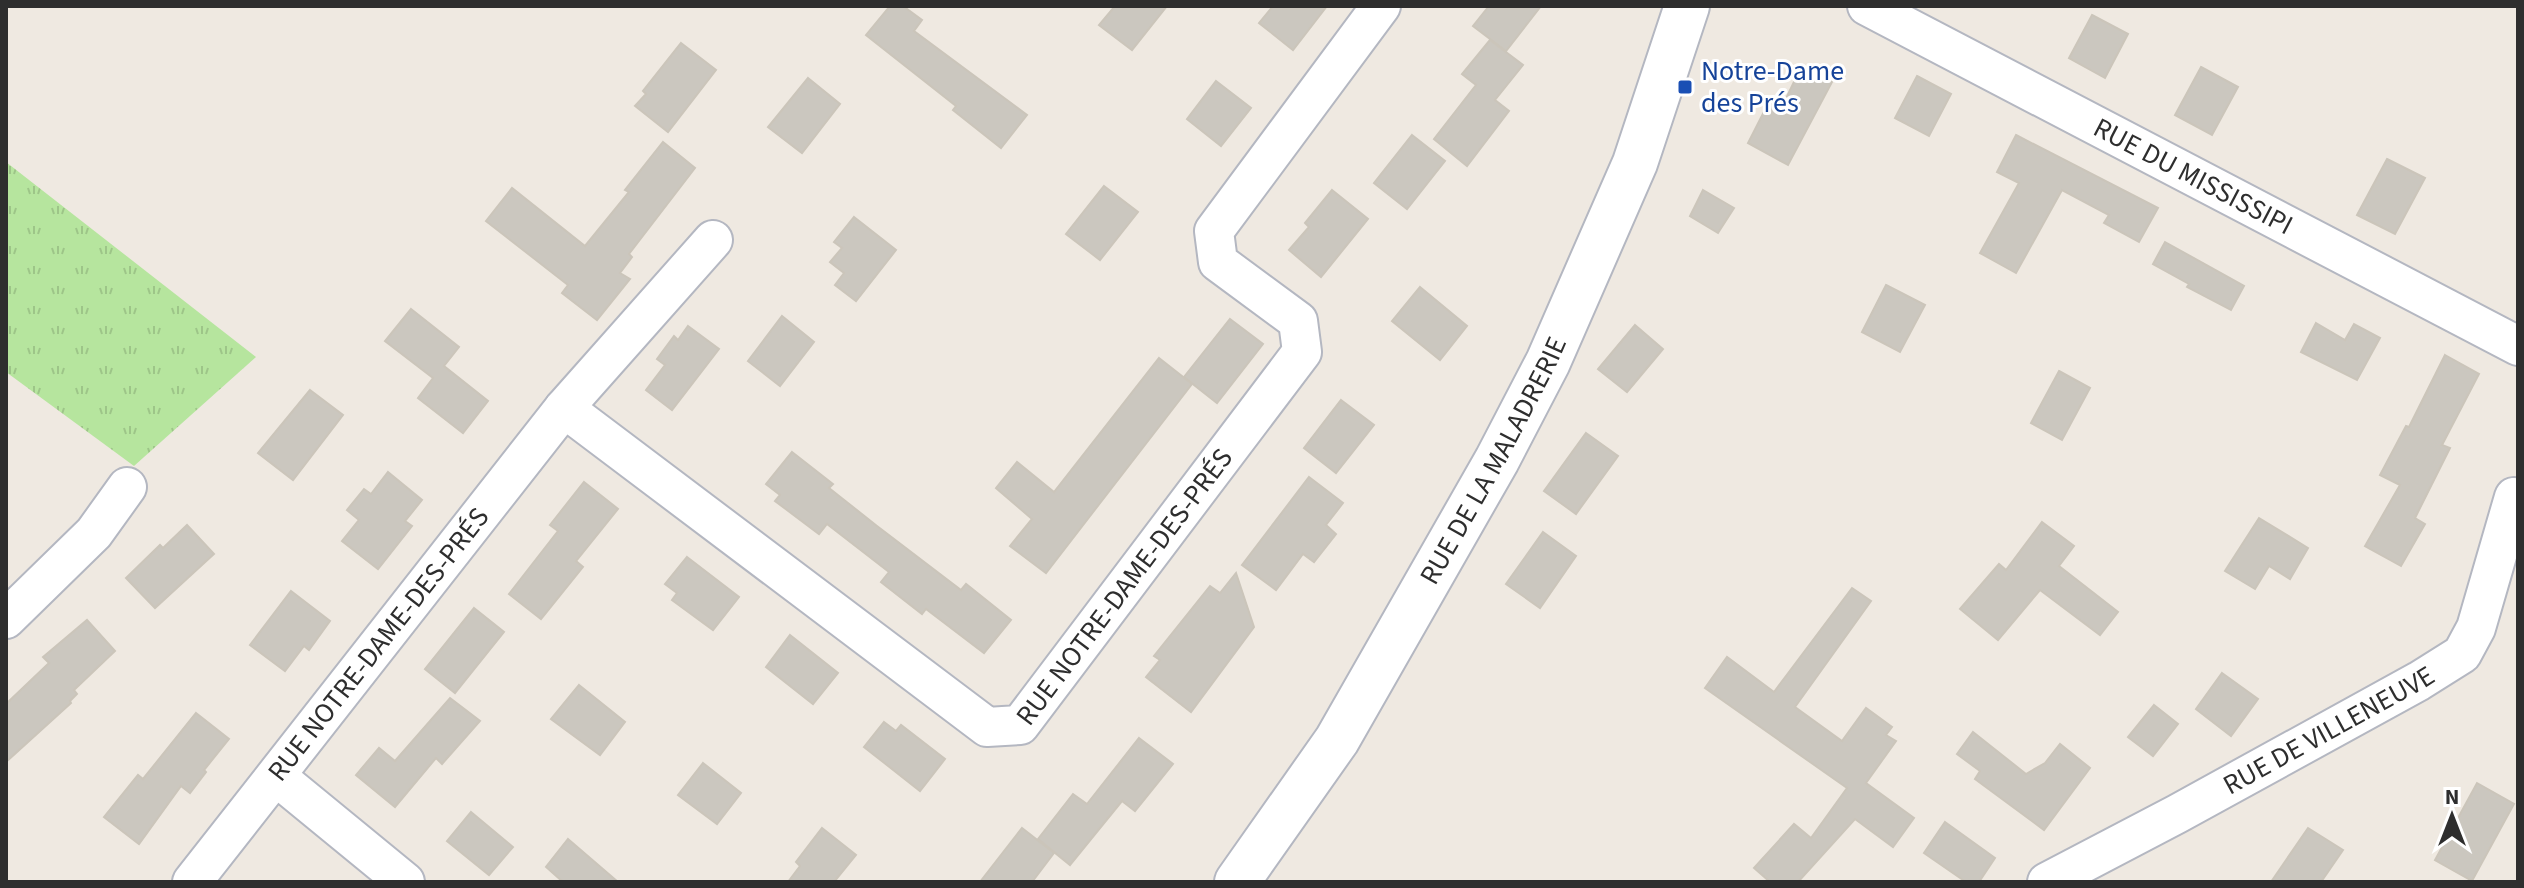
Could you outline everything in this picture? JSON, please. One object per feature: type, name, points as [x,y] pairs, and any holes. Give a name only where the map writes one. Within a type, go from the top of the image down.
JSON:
[{"type":"main road","name":"RUE DE LA MALADRERIE","points":[[1237,882],[1337,740],[1497,460],[1548,362],[1635,163],[1687,6]]},
{"type":"street","name":"RUE NOTRE-DAME-DES-PRÉS","points":[[564,408],[987,727],[1020,725],[1302,352],[1298,321],[1218,262],[1214,231],[1381,6]]},
{"type":"street","name":"RUE DU MISSISSIPI","points":[[1867,6],[2518,346]]},
{"type":"street","name":"RUE NOTRE-DAME-DES-PRÉS","points":[[192,882],[564,408],[713,240]]},
{"type":"street","points":[[6,619],[94,533],[127,487]]},
{"type":"street","name":"RUE DE VILLENEUVE","points":[[2047,882],[2419,681],[2462,654],[2476,628],[2514,497]]},
{"type":"street","points":[[277,777],[405,882]]},
{"type":"green space","points":[[6,162],[256,357],[134,466],[6,372]]},
{"type":"building","points":[[890,6],[903,6],[922,20],[914,31],[1027,115],[1001,148],[953,110],[956,106],[866,35]]},
{"type":"building","points":[[1115,6],[1167,6],[1132,50],[1099,25]]},
{"type":"building","points":[[1273,6],[1327,6],[1293,50],[1259,23]]},
{"type":"building","points":[[1489,6],[1541,6],[1506,51],[1473,26]]},
{"type":"building","points":[[2092,15],[2128,34],[2105,78],[2069,58]]},
{"type":"building","points":[[1490,40],[1523,65],[1495,100],[1509,111],[1467,166],[1434,139],[1476,85],[1462,74]]},
{"type":"building","points":[[681,43],[716,70],[668,132],[635,106]]},
{"type":"building","points":[[1801,67],[1832,82],[1788,165],[1748,143],[1771,98],[1783,105]]},
{"type":"building","points":[[2201,67],[2238,87],[2212,135],[2175,115]]},
{"type":"building","points":[[1917,76],[1951,94],[1929,136],[1895,118]]},
{"type":"building","points":[[808,78],[840,104],[802,153],[768,127]]},
{"type":"building","points":[[1216,81],[1251,108],[1221,146],[1187,119]]},
{"type":"building","points":[[1412,135],[1445,161],[1407,209],[1374,183]]},
{"type":"building","points":[[2016,135],[2158,208],[2139,242],[2104,223],[2109,215],[2062,190],[2016,273],[1980,253],[2019,183],[1997,172]]},
{"type":"building","points":[[663,142],[695,168],[629,254],[632,257],[620,273],[630,279],[597,320],[562,293],[568,285],[486,221],[512,188],[585,246],[629,192],[625,190]]},
{"type":"building","points":[[2387,159],[2425,178],[2395,234],[2357,215]]},
{"type":"building","points":[[1104,186],[1138,212],[1100,260],[1066,234]]},
{"type":"building","points":[[1332,190],[1368,219],[1321,277],[1289,250],[1309,227],[1305,223]]},
{"type":"building","points":[[1703,190],[1734,208],[1718,233],[1690,216]]},
{"type":"building","points":[[854,217],[896,250],[856,301],[835,285],[844,273],[830,262],[842,248],[834,242]]},
{"type":"building","points":[[2165,242],[2244,286],[2231,310],[2187,287],[2189,284],[2153,264]]},
{"type":"building","points":[[1886,285],[1925,305],[1900,352],[1862,332]]},
{"type":"building","points":[[1420,287],[1467,326],[1440,360],[1392,321]]},
{"type":"building","points":[[411,309],[459,347],[444,366],[488,401],[463,433],[418,398],[433,378],[385,341]]},
{"type":"building","points":[[782,316],[814,342],[780,386],[748,361]]},
{"type":"building","points":[[1230,319],[1263,344],[1217,403],[1184,377]]},
{"type":"building","points":[[2316,323],[2345,340],[2354,324],[2380,338],[2357,380],[2301,352]]},
{"type":"building","points":[[1635,325],[1663,349],[1627,392],[1598,369]]},
{"type":"building","points":[[688,326],[719,349],[672,410],[646,390],[665,365],[657,359],[674,336],[678,340]]},
{"type":"building","points":[[2445,355],[2479,374],[2442,445],[2450,448],[2415,518],[2425,524],[2401,566],[2365,546],[2400,485],[2380,475],[2406,426],[2409,427]]},
{"type":"building","points":[[1159,358],[1192,384],[1046,573],[1010,546],[1032,519],[996,488],[1017,462],[1054,492]]},
{"type":"building","points":[[2059,371],[2090,388],[2062,440],[2031,423]]},
{"type":"building","points":[[310,390],[343,415],[293,480],[258,453]]},
{"type":"building","points":[[1341,400],[1374,425],[1336,473],[1304,448]]},
{"type":"building","points":[[1586,433],[1618,456],[1576,514],[1544,491]]},
{"type":"building","points":[[792,452],[833,484],[829,488],[877,526],[961,590],[966,584],[1011,620],[984,653],[926,609],[922,614],[881,582],[889,572],[827,524],[819,534],[775,501],[780,495],[766,484]]},
{"type":"building","points":[[388,472],[422,500],[405,521],[412,526],[378,569],[342,541],[359,520],[347,510],[364,489],[371,494]]},
{"type":"building","points":[[1309,477],[1343,503],[1326,525],[1336,534],[1314,562],[1303,554],[1276,590],[1242,565]]},
{"type":"building","points":[[584,482],[618,509],[576,561],[583,567],[541,619],[509,594],[558,531],[550,525]]},
{"type":"building","points":[[2259,518],[2308,548],[2290,579],[2269,566],[2255,589],[2225,571]]},
{"type":"building","points":[[2042,522],[2074,546],[2059,566],[2118,612],[2100,635],[2040,590],[1998,640],[1960,609],[1999,564],[2006,570]]},
{"type":"building","points":[[187,525],[214,554],[155,608],[126,578],[160,545],[163,548]]},
{"type":"building","points":[[1543,532],[1576,556],[1540,608],[1506,584]]},
{"type":"building","points":[[687,557],[739,597],[713,630],[672,600],[677,593],[665,584]]},
{"type":"building","points":[[1236,573],[1254,627],[1191,712],[1146,677],[1160,660],[1154,656],[1210,586],[1220,593]]},
{"type":"building","points":[[1852,588],[1871,601],[1795,707],[1842,741],[1866,708],[1892,727],[1886,735],[1896,741],[1866,783],[1914,818],[1893,847],[1855,819],[1798,882],[1770,882],[1754,868],[1794,824],[1811,838],[1847,788],[1705,688],[1727,657],[1774,692]]},
{"type":"building","points":[[291,591],[330,621],[309,650],[304,646],[285,671],[250,645]]},
{"type":"building","points":[[474,608],[504,632],[455,693],[425,669]]},
{"type":"building","points":[[87,620],[115,651],[74,690],[77,694],[71,703],[6,762],[6,704],[49,663],[43,657]]},
{"type":"building","points":[[790,635],[838,673],[813,704],[766,667]]},
{"type":"building","points":[[2222,673],[2258,699],[2231,736],[2196,709]]},
{"type":"building","points":[[579,685],[625,722],[600,755],[551,719]]},
{"type":"building","points":[[450,698],[480,721],[442,764],[436,758],[395,807],[356,775],[379,748],[395,761]]},
{"type":"building","points":[[2154,705],[2178,724],[2153,756],[2128,737]]},
{"type":"building","points":[[196,713],[229,739],[190,793],[181,786],[139,844],[104,817],[138,775],[143,779]]},
{"type":"building","points":[[884,722],[896,731],[901,725],[945,759],[920,791],[864,747]]},
{"type":"building","points":[[1973,732],[2026,774],[2045,763],[2060,744],[2090,768],[2044,830],[1975,779],[1980,771],[1957,754]]},
{"type":"building","points":[[1139,738],[1173,764],[1135,811],[1122,801],[1070,865],[1038,839],[1073,794],[1087,804]]},
{"type":"building","points":[[703,763],[741,793],[717,824],[678,795]]},
{"type":"building","points":[[2477,783],[2514,804],[2472,881],[2435,860]]},
{"type":"building","points":[[471,812],[513,847],[489,875],[447,841]]},
{"type":"building","points":[[1945,822],[1995,858],[1979,882],[1966,882],[1924,853]]},
{"type":"building","points":[[822,828],[856,855],[834,882],[788,882],[800,866],[796,862]]},
{"type":"building","points":[[1022,828],[1054,853],[1032,882],[980,882]]},
{"type":"building","points":[[2308,828],[2343,850],[2321,882],[2271,882]]},
{"type":"building","points":[[568,839],[618,882],[563,882],[546,867]]},
{"type":"place","name":"Notre-Dame des Prés","points":[[1685,87]]}]
